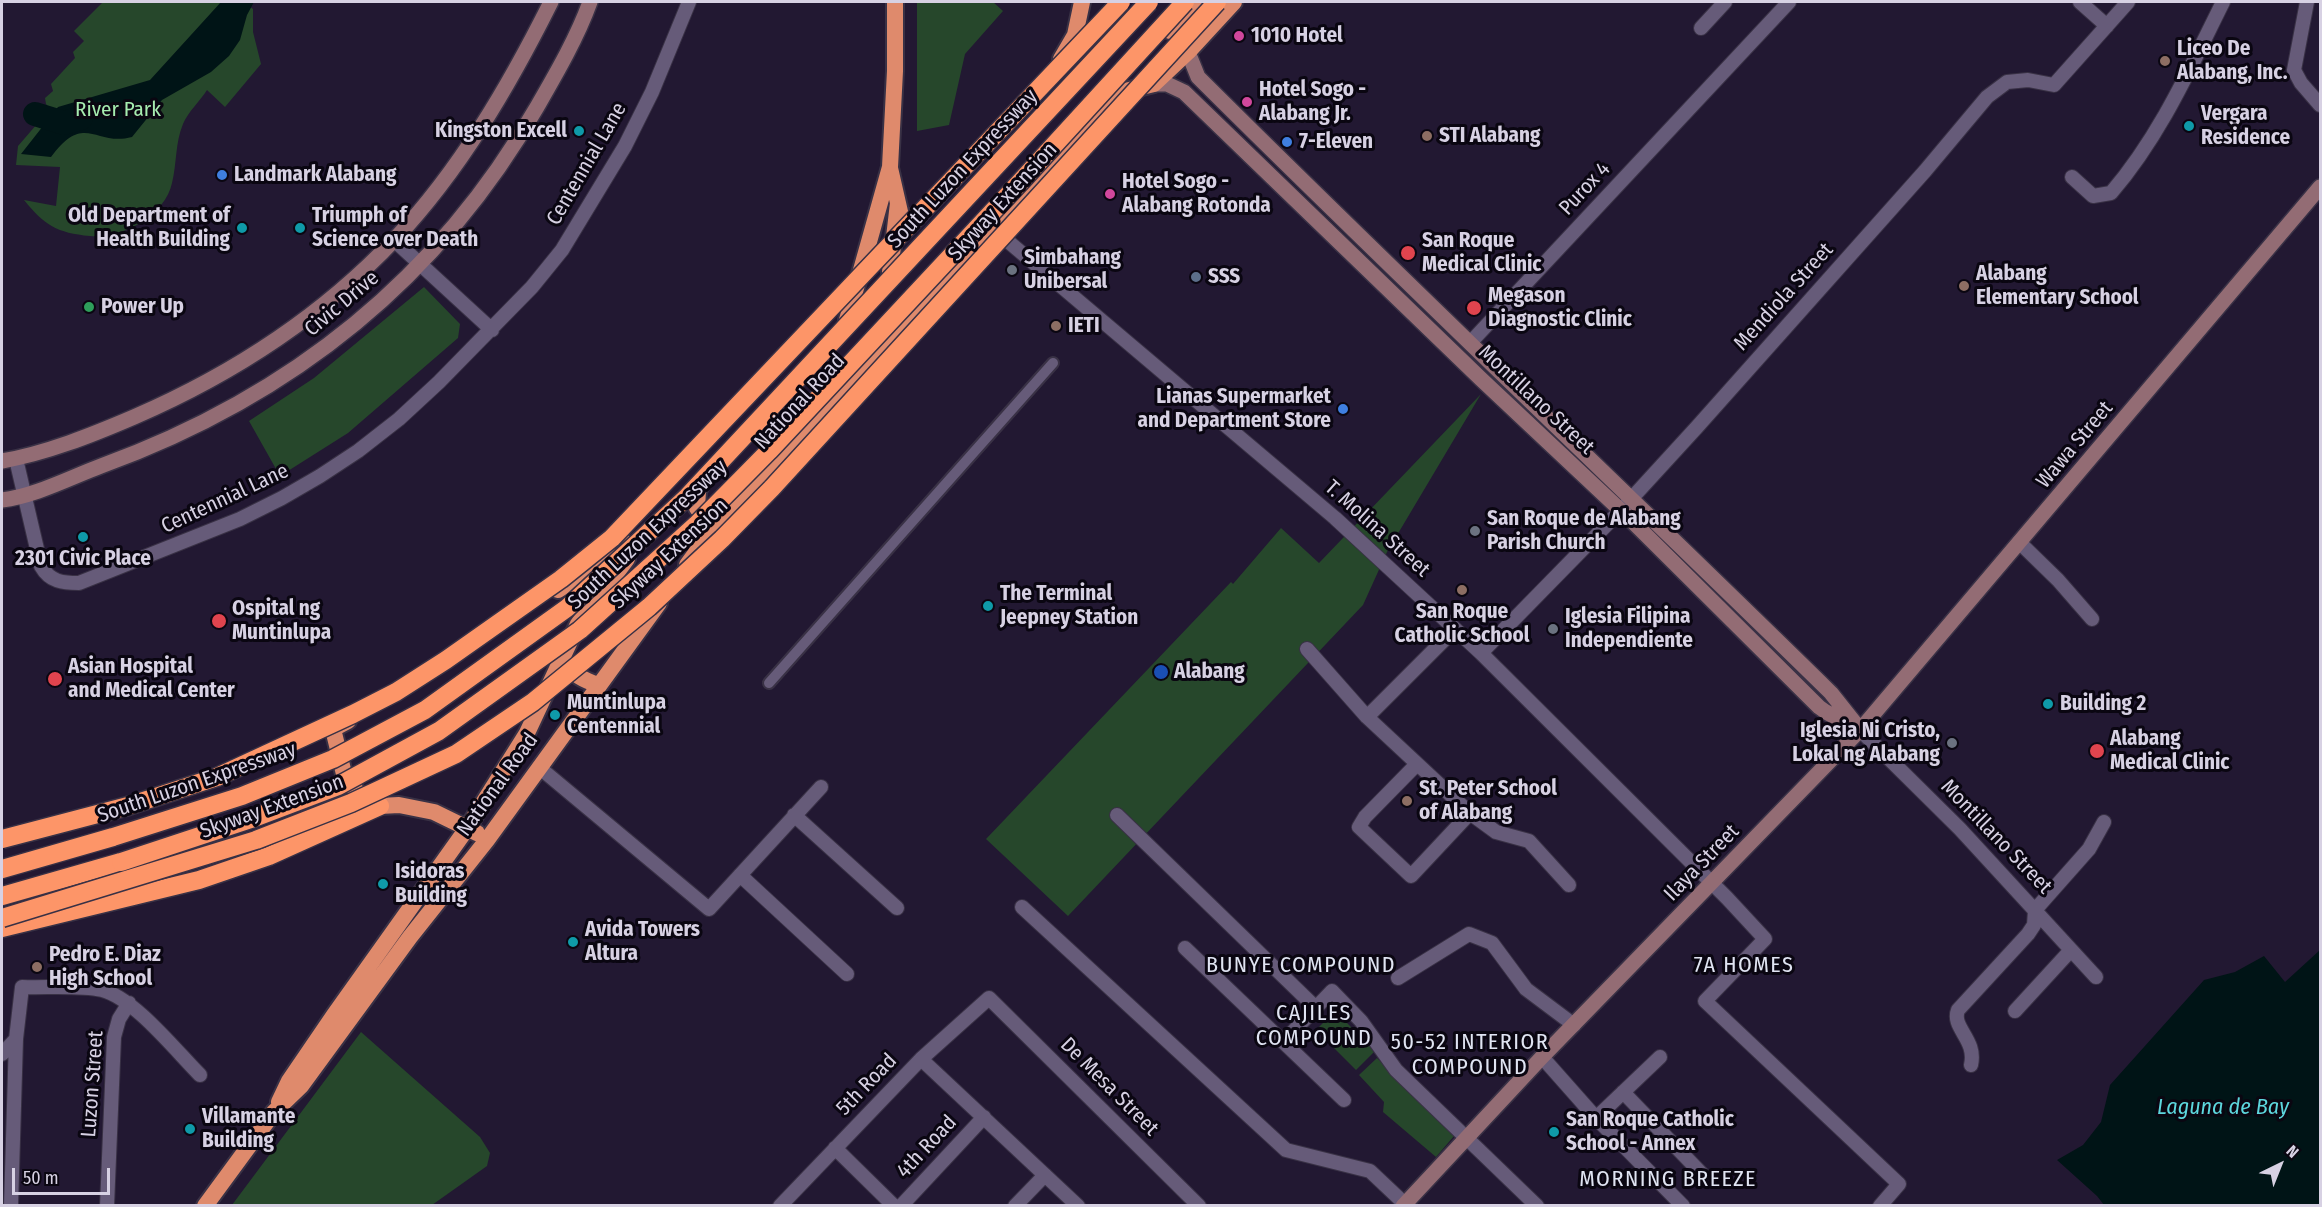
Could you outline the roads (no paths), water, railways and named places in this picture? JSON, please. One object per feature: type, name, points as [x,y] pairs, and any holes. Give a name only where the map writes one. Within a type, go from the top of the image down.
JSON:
[{"type":"highway","points":[[847,320],[890,167],[895,71],[895,2]]},
{"type":"highway","points":[[890,167],[900,220],[903,225],[908,224],[1050,74],[1075,35],[1082,2]]},
{"type":"highway","points":[[2,839],[128,806],[217,777],[353,714],[396,692],[446,660],[561,579],[612,538],[1124,9],[1111,2]]},
{"type":"highway","name":"National Road","points":[[274,1112],[289,1081],[468,827],[527,733],[579,624],[623,565],[680,495],[847,320],[1124,9],[1139,2]]},
{"type":"highway","name":"South Luzon Expressway","points":[[2,869],[242,796],[333,759],[425,710],[567,608],[688,496],[1149,2]]},
{"type":"highway","name":"South Luzon Expressway","points":[[2,896],[121,862],[240,823],[338,786],[439,731],[580,630],[696,525],[769,451],[1031,171],[1185,2]]},
{"type":"highway","name":"National Road","points":[[205,1206],[274,1112],[301,1086],[396,955],[487,840],[719,520],[1121,92],[1136,67],[1198,2]]},
{"type":"highway","name":"Skyway Extension","points":[[2,918],[256,840],[351,803],[456,754],[533,702],[649,607],[722,539],[772,488],[1217,2]]},
{"type":"highway","points":[[1121,92],[1154,84],[1188,52],[1234,2]]},
{"type":"highway","points":[[890,272],[898,203]]},
{"type":"highway","points":[[712,463],[698,491],[697,508],[704,515],[719,520]]},
{"type":"highway","points":[[2,831],[237,767],[333,729],[398,696],[450,665],[608,558],[680,495]]},
{"type":"highway","points":[[563,658],[570,669],[582,680],[598,685]]},
{"type":"highway","points":[[333,729],[345,778],[367,803],[380,806],[399,805],[434,812],[468,827],[487,840]]},
{"type":"highway","points":[[2,928],[199,880],[269,856],[380,806]]},
{"type":"highway","points":[[2,857],[27,862]]},
{"type":"main road","name":"Civic Drive","points":[[9,460],[107,429],[201,386],[305,319],[394,240],[438,187],[491,112],[521,63],[551,2]]},
{"type":"main road","name":"Civic Drive","points":[[2,500],[24,495],[166,440],[218,416],[297,368],[375,307],[422,263],[492,178],[552,82],[590,2]]},
{"type":"main road","name":"Montillano Street","points":[[1188,52],[1198,77],[1391,269],[1493,365],[1819,707],[1860,730]]},
{"type":"main road","points":[[1184,92],[1198,77]]},
{"type":"main road","name":"Montillano Street","points":[[1154,84],[1167,84],[1184,92],[1481,379],[1626,504]]},
{"type":"main road","name":"Wawa Street","points":[[1860,730],[2320,188]]},
{"type":"main road","points":[[1465,364],[1474,346]]},
{"type":"main road","points":[[1481,379],[1493,365]]},
{"type":"main road","name":"Ilaya Street","points":[[1404,1205],[1542,1057],[1860,730]]},
{"type":"street","name":"Centennial Lane","points":[[9,460],[24,495],[38,559],[48,576],[57,581],[79,583],[89,581],[240,519],[320,476],[358,451],[399,419],[492,330],[562,250],[625,146],[652,92],[689,2]]},
{"type":"street","points":[[1701,28],[1725,2]]},
{"type":"street","name":"Purox 4","points":[[1474,346],[1789,2]]},
{"type":"street","points":[[2080,2],[2107,26]]},
{"type":"street","name":"Mendiola Street","points":[[1481,653],[1626,504],[1987,98],[2007,82],[2028,80],[2054,85],[2128,2]]},
{"type":"street","points":[[2072,177],[2093,196],[2111,193],[2131,170],[2174,102],[2223,2]]},
{"type":"street","points":[[2307,2],[2294,70],[2301,83],[2320,105]]},
{"type":"street","name":"T. Molina Street","points":[[993,229],[1335,518],[1481,653],[1713,882],[1765,939],[1705,1001],[1899,1184],[1880,1206]]},
{"type":"street","points":[[394,240],[422,263],[492,330]]},
{"type":"street","points":[[769,683],[1053,363]]},
{"type":"street","points":[[2019,542],[2058,580],[2092,619]]},
{"type":"street","points":[[1367,717],[1455,629]]},
{"type":"street","points":[[1307,649],[1367,717],[1470,813],[1496,832],[1529,841],[1569,885]]},
{"type":"street","name":"Montillano Street","points":[[1860,730],[1960,829],[2096,977]]},
{"type":"street","points":[[1417,764],[1365,817],[1359,827],[1394,862],[1411,876],[1470,813]]},
{"type":"street","points":[[540,768],[710,909],[821,786]]},
{"type":"street","points":[[794,815],[897,908]]},
{"type":"street","points":[[1118,815],[1316,1008]]},
{"type":"street","points":[[1971,1065],[1973,1054],[1957,1022],[1958,1010],[2028,934],[2034,925],[2035,910],[2089,849],[2104,822]]},
{"type":"street","points":[[740,874],[847,974]]},
{"type":"street","points":[[1022,907],[1287,1150],[1370,1171],[1404,1205]]},
{"type":"street","points":[[1398,978],[1469,934],[1492,943],[1526,988],[1574,1024]]},
{"type":"street","points":[[1185,948],[1344,1100]]},
{"type":"street","points":[[2015,1011],[2071,950]]},
{"type":"street","points":[[11,1206],[16,1039],[22,987],[99,990],[114,994],[129,1004],[200,1075]]},
{"type":"street","points":[[1284,1042],[1332,991],[1361,1021],[1395,1070],[1537,1206]]},
{"type":"street","name":"5th Road","points":[[780,1206],[921,1059],[989,998]]},
{"type":"street","name":"De Mesa Street","points":[[989,998],[1199,1206]]},
{"type":"street","name":"Luzon Street","points":[[107,1206],[114,1037],[119,1019],[129,1004]]},
{"type":"street","points":[[2,1054],[16,1039]]},
{"type":"street","points":[[1542,1057],[1596,1118],[1683,1206]]},
{"type":"street","points":[[1596,1118],[1660,1057]]},
{"type":"street","points":[[921,1059],[1078,1206]]},
{"type":"street","points":[[1623,1092],[1702,1174]]},
{"type":"street","name":"4th Road","points":[[901,1206],[984,1117]]},
{"type":"street","points":[[835,1148],[894,1206]]},
{"type":"street","points":[[1015,1206],[1045,1175]]},
{"type":"water","points":[[221,2],[254,2],[247,15],[240,40],[229,56],[211,72],[162,100],[132,137],[119,139],[82,133],[63,143],[51,157],[21,154],[58,107],[150,80]]},
{"type":"water","name":"Laguna de Bay","points":[[2320,950],[2320,1205],[2104,1205],[2057,1160],[2083,1145],[2101,1122],[2110,1085],[2204,980],[2235,972],[2264,956],[2285,982]]},
{"type":"waterway","points":[[35,114],[64,123],[81,118]]},
{"type":"place","name":"1010 Hotel","points":[[1239,36]]},
{"type":"place","name":"Liceo De Alabang, Inc.","points":[[2165,61]]},
{"type":"place","name":"Hotel Sogo - Alabang Jr.","points":[[1247,102]]},
{"type":"place","name":"Vergara Residence","points":[[2189,126]]},
{"type":"place","name":"Kingston Excell","points":[[579,131]]},
{"type":"place","name":"STI Alabang","points":[[1427,136]]},
{"type":"place","name":"7-Eleven","points":[[1287,142]]},
{"type":"place","name":"Landmark Alabang","points":[[222,175]]},
{"type":"place","name":"Hotel Sogo - Alabang Rotonda","points":[[1110,194]]},
{"type":"place","name":"Old Department of Health Building","points":[[242,228]]},
{"type":"place","name":"Triumph of Science over Death","points":[[300,228]]},
{"type":"place","name":"San Roque Medical Clinic","points":[[1408,253]]},
{"type":"place","name":"Simbahang Unibersal","points":[[1012,270]]},
{"type":"place","name":"SSS","points":[[1196,277]]},
{"type":"place","name":"Alabang Elementary School","points":[[1964,286]]},
{"type":"place","name":"Power Up","points":[[89,307]]},
{"type":"place","name":"Megason Diagnostic Clinic","points":[[1474,308]]},
{"type":"place","name":"IETI","points":[[1056,326]]},
{"type":"place","name":"Lianas Supermarket and Department Store","points":[[1343,409]]},
{"type":"place","name":"San Roque de Alabang Parish Church","points":[[1475,531]]},
{"type":"place","name":"2301 Civic Place","points":[[83,537]]},
{"type":"place","name":"San Roque Catholic School","points":[[1462,590]]},
{"type":"place","name":"The Terminal Jeepney Station","points":[[988,606]]},
{"type":"place","name":"Ospital ng Muntinlupa","points":[[219,621]]},
{"type":"place","name":"Iglesia Filipina Independiente","points":[[1553,629]]},
{"type":"place","name":"Alabang","points":[[1161,672]]},
{"type":"place","name":"Asian Hospital and Medical Center","points":[[55,679]]},
{"type":"place","name":"Building 2","points":[[2048,704]]},
{"type":"place","name":"Muntinlupa Centennial","points":[[555,715]]},
{"type":"place","name":"Iglesia Ni Cristo, Lokal ng Alabang","points":[[1952,743]]},
{"type":"place","name":"Alabang Medical Clinic","points":[[2097,751]]},
{"type":"place","name":"St. Peter School of Alabang","points":[[1407,801]]},
{"type":"place","name":"Isidoras Building","points":[[383,884]]},
{"type":"place","name":"Avida Towers Altura","points":[[573,942]]},
{"type":"place","name":"Pedro E. Diaz High School","points":[[37,967]]},
{"type":"place","name":"Villamante Building","points":[[190,1129]]},
{"type":"place","name":"San Roque Catholic School - Annex","points":[[1554,1132]]},
{"type":"district","name":"BUNYE COMPOUND","points":[[1301,966]]},
{"type":"district","name":"7A HOMES","points":[[1744,966]]},
{"type":"district","name":"CAJILES COMPOUND","points":[[1314,1026]]},
{"type":"district","name":"50-52 INTERIOR COMPOUND","points":[[1470,1056]]},
{"type":"district","name":"MORNING BREEZE","points":[[1668,1180]]},
{"type":"park label","name":"River Park","points":[[118,110]]}]
